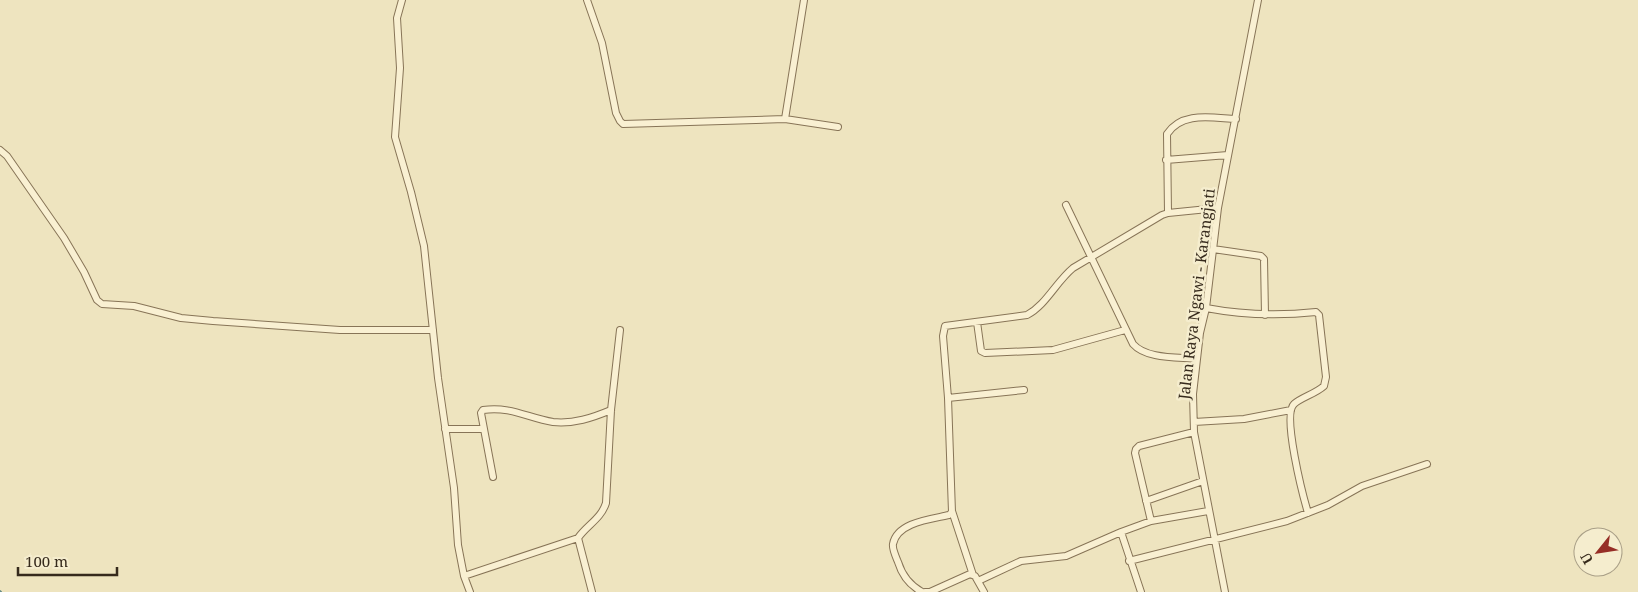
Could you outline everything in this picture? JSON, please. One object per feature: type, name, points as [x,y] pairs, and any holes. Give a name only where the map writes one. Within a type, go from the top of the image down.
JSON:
[{"type":"street","points":[[402,0],[397,18],[400,75],[395,138],[424,246],[455,501],[458,545],[464,576],[470,592]]},
{"type":"street","points":[[587,0],[602,43],[616,113],[623,124],[785,120],[838,127]]},
{"type":"street","points":[[785,120],[804,0]]},
{"type":"street","name":"Jalan Raya Ngawi - Karangjati","points":[[1225,592],[1194,432],[1194,394],[1197,359],[1206,308],[1218,208],[1258,0]]},
{"type":"street","points":[[1168,213],[1166,160],[1167,134],[1171,128],[1192,117],[1236,119]]},
{"type":"street","points":[[0,150],[8,156],[53,221],[76,259],[97,300],[102,304],[141,307],[181,318],[262,325],[340,330],[433,330]]},
{"type":"street","points":[[1166,160],[1228,155]]},
{"type":"street","points":[[1066,205],[1132,344],[1138,350],[1147,354],[1197,359]]},
{"type":"street","points":[[984,592],[973,575],[952,512],[944,329],[948,325],[1027,315],[1035,311],[1064,275],[1090,256],[1168,213],[1218,208]]},
{"type":"street","points":[[1213,249],[1264,258],[1264,314]]},
{"type":"street","points":[[1206,308],[1223,312],[1288,315],[1316,312],[1319,315],[1326,377],[1324,386],[1294,404],[1291,410],[1290,423],[1299,480],[1308,514]]},
{"type":"street","points":[[977,322],[981,351],[985,354],[1054,350],[1125,330]]},
{"type":"street","points":[[464,576],[578,538],[583,530],[604,511],[611,410],[620,330]]},
{"type":"street","points":[[948,398],[1024,390]]},
{"type":"street","points":[[493,477],[481,413],[485,409],[515,411],[553,422],[590,419],[611,410]]},
{"type":"street","points":[[1194,422],[1244,419],[1291,410]]},
{"type":"street","points":[[445,429],[484,429]]},
{"type":"street","points":[[1151,521],[1135,453],[1136,449],[1139,446],[1194,432]]},
{"type":"street","points":[[1129,560],[1271,526],[1308,514],[1362,486],[1427,464]]},
{"type":"street","points":[[1146,501],[1203,481]]},
{"type":"street","points":[[978,581],[1021,561],[1066,556],[1151,521],[1208,511]]},
{"type":"street","points":[[952,512],[950,515],[908,527],[898,533],[893,545],[898,565],[904,576],[916,589],[924,592],[930,592],[970,574],[973,575]]},
{"type":"street","points":[[1121,532],[1141,592]]},
{"type":"street","points":[[578,538],[592,592]]}]
